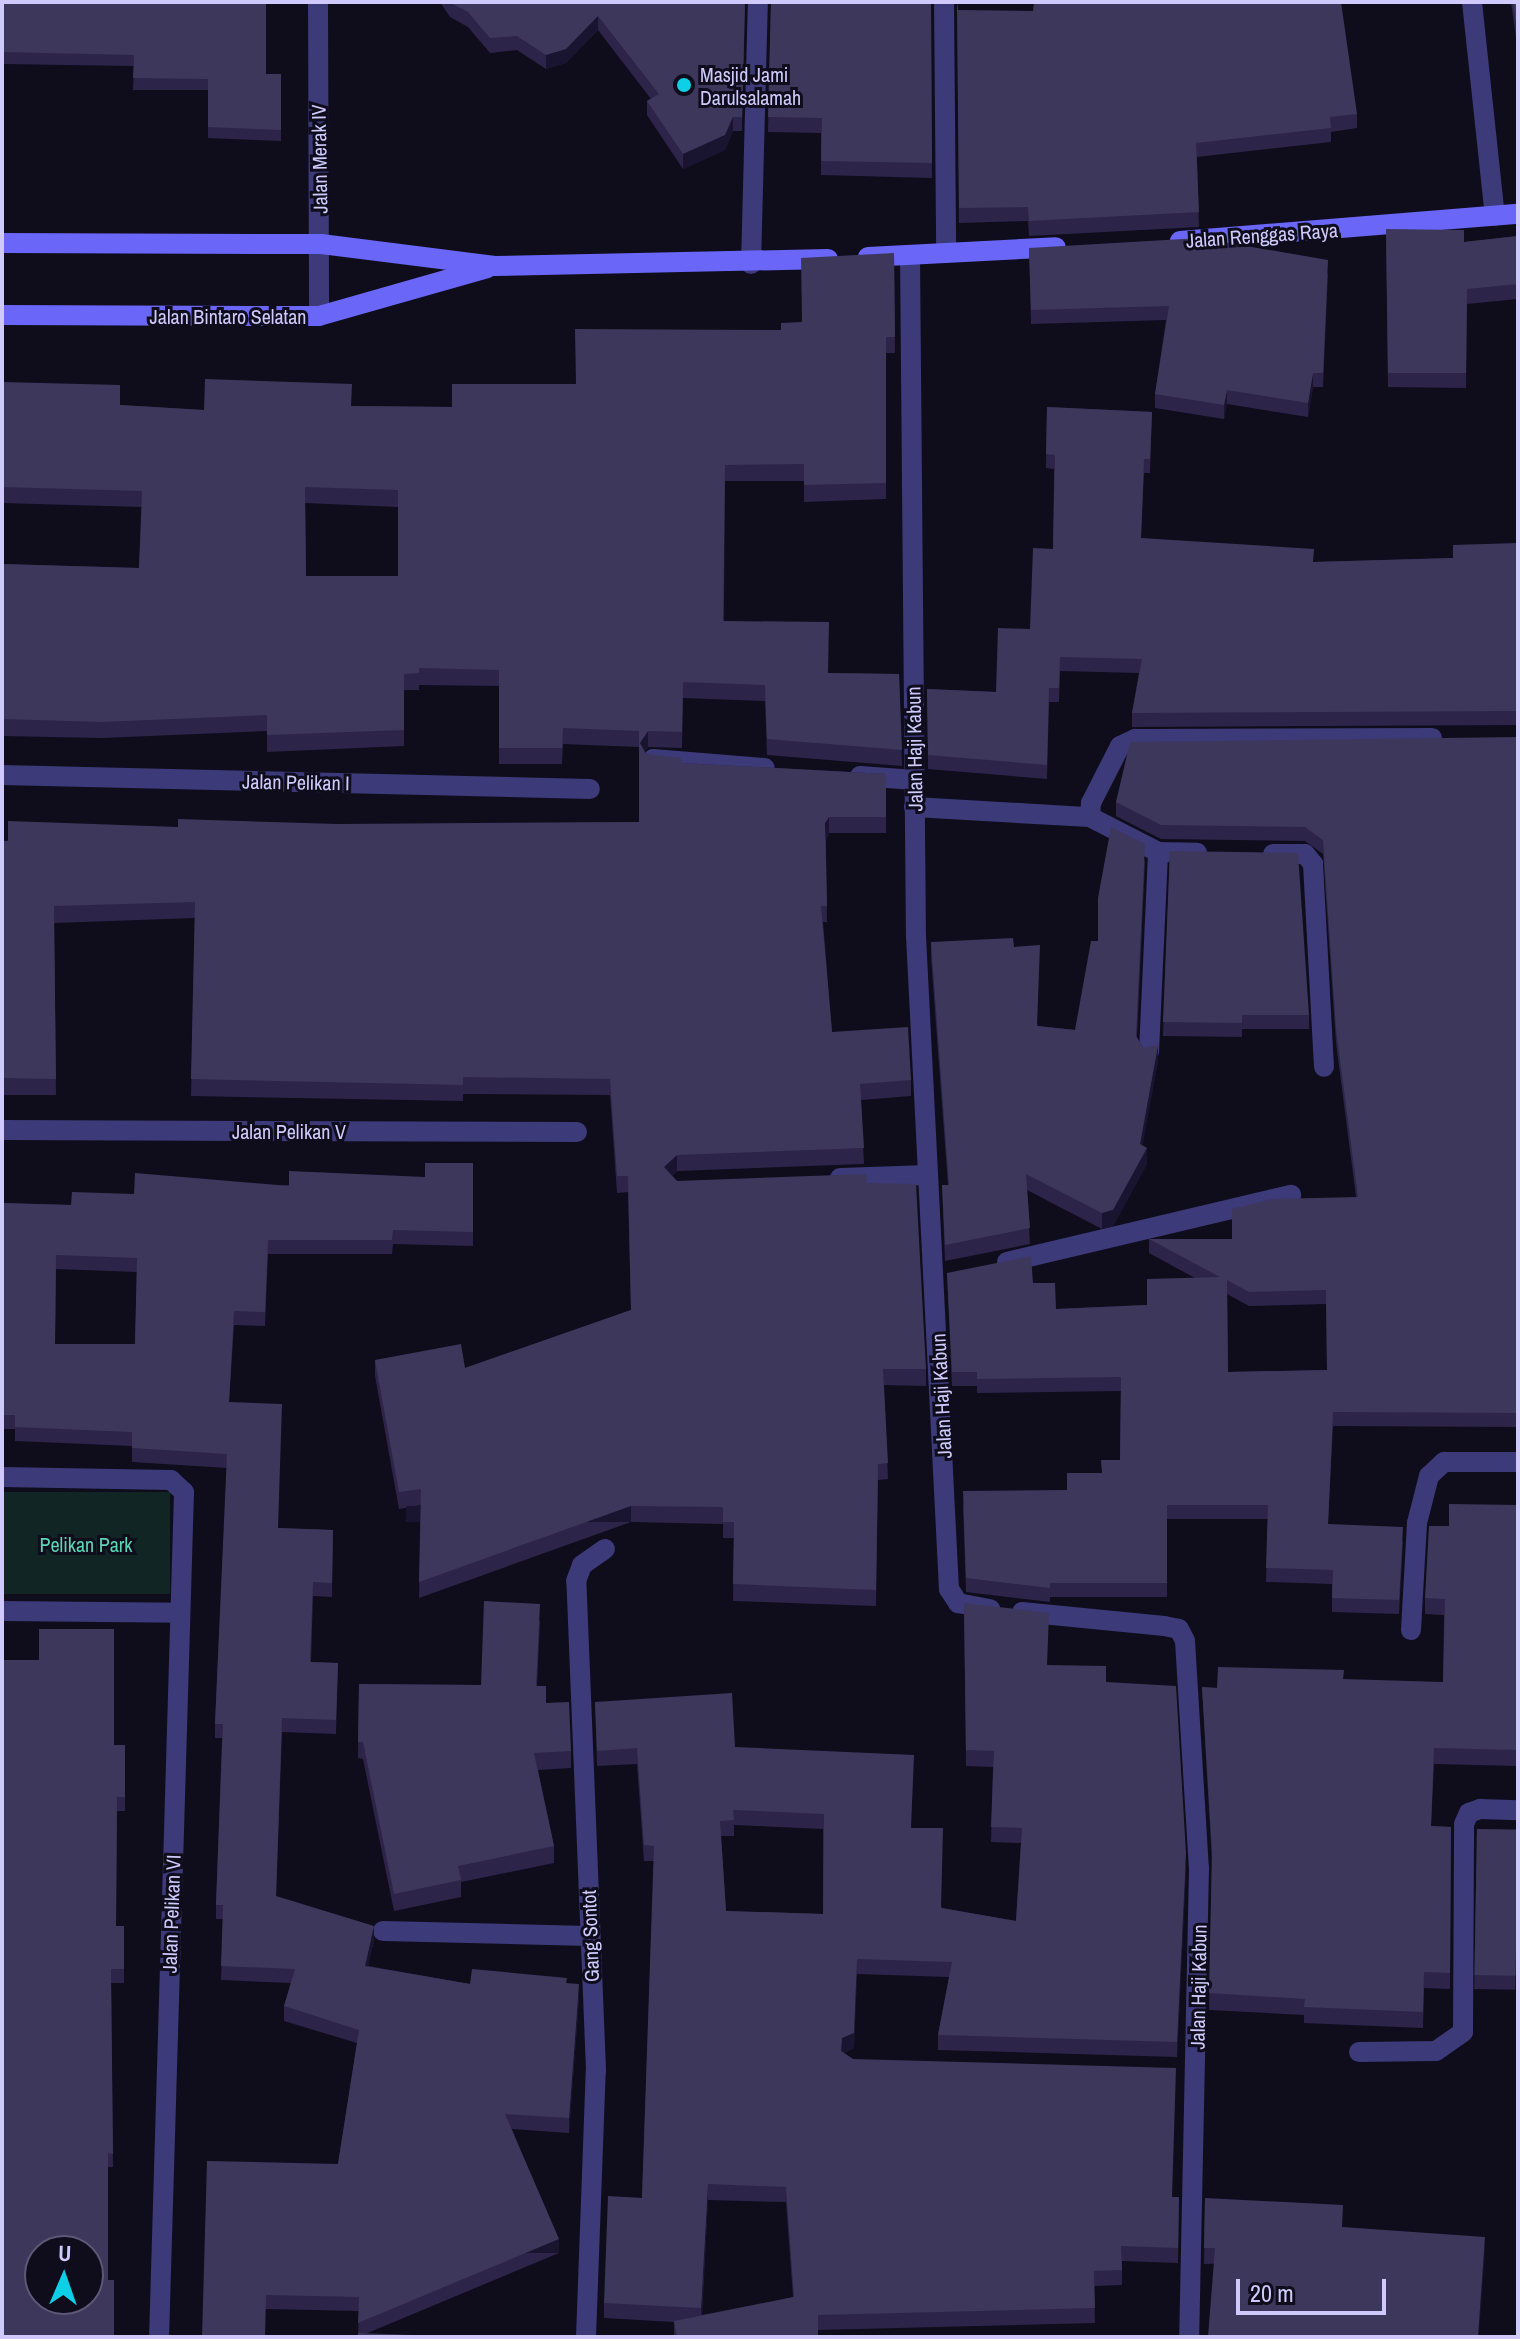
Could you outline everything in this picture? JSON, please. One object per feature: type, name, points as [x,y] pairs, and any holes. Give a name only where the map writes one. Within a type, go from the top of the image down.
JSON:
[{"type":"street","name":"Jalan Merak IV","points":[[318,2],[319,316]]},
{"type":"street","points":[[751,264],[758,2]]},
{"type":"street","points":[[944,2],[946,253]]},
{"type":"street","points":[[1472,2],[1495,216]]},
{"type":"street","name":"Jalan Renggas Raya","points":[[1165,242],[1518,214]]},
{"type":"street","name":"Jalan Bintaro Selatan","points":[[2,243],[321,244],[495,266],[751,264],[910,255]]},
{"type":"street","points":[[910,255],[1071,246]]},
{"type":"street","name":"Jalan Haji Kabun","points":[[910,255],[914,807],[928,1175],[943,1274],[949,1589],[958,1603],[1164,1626],[1179,1629],[1185,1641],[1199,1868],[1189,2337]]},
{"type":"street","name":"Jalan Bintaro Selatan","points":[[2,315],[319,316],[495,266]]},
{"type":"street","points":[[1090,817],[1091,803],[1128,740],[1454,738]]},
{"type":"street","points":[[653,759],[791,770]]},
{"type":"street","points":[[838,774],[915,780]]},
{"type":"street","name":"Jalan Pelikan I","points":[[2,775],[590,789]]},
{"type":"street","points":[[914,807],[1090,817],[1158,852],[1216,853]]},
{"type":"street","points":[[1149,1052],[1158,852]]},
{"type":"street","points":[[1246,853],[1305,854],[1313,864],[1324,1067]]},
{"type":"street","name":"Jalan Pelikan V","points":[[2,1130],[577,1132]]},
{"type":"street","points":[[818,1179],[928,1175]]},
{"type":"street","points":[[981,1267],[1087,1246],[1291,1195]]},
{"type":"street","points":[[1411,1630],[1420,1504],[1429,1476],[1444,1462],[1518,1462]]},
{"type":"street","name":"Jalan Pelikan VI","points":[[2,1477],[171,1480],[184,1492],[159,2337]]},
{"type":"street","name":"Gang Sontot","points":[[586,2337],[595,2129],[576,1581],[582,1565],[605,1549]]},
{"type":"street","points":[[2,1611],[180,1613]]},
{"type":"street","points":[[1359,2052],[1436,2051],[1463,2032],[1464,1824],[1469,1813],[1480,1809],[1518,1810]]},
{"type":"street","points":[[383,1931],[589,1936]]},
{"type":"street","points":[[1165,2071],[1196,2071]]},
{"type":"green space","name":"Pelikan Park","points":[[2,1492],[170,1492],[170,1594],[2,1594]]},
{"type":"building","points":[[4,2],[266,2],[266,74],[281,74],[281,130],[208,127],[208,79],[133,78],[134,55],[2,52]]},
{"type":"building","name":"Masjid Jami Darulsalamah","points":[[449,2],[745,2],[742,117],[733,117],[725,135],[683,154],[647,101],[659,94],[598,16],[566,49],[546,55],[517,36],[490,38],[468,12]]},
{"type":"building","points":[[771,2],[931,2],[932,163],[821,161],[822,118],[768,117]]},
{"type":"building","points":[[957,2],[958,10],[1033,11],[1034,2],[1341,2],[1357,114],[1330,117],[1331,128],[1196,143],[1199,212],[1029,221],[1028,207],[959,208]]},
{"type":"building","points":[[1513,2],[1518,2],[1518,38]]},
{"type":"building","points":[[1386,229],[1464,230],[1464,242],[1518,236],[1518,284],[1467,289],[1466,373],[1388,373]]},
{"type":"building","points":[[1200,238],[1328,260],[1323,373],[1313,373],[1308,403],[1227,390],[1224,405],[1155,394],[1169,306],[1031,310],[1029,248]]},
{"type":"building","points":[[894,253],[895,337],[886,337],[886,483],[804,485],[804,464],[725,465],[723,621],[829,622],[828,673],[899,674],[902,750],[767,739],[765,685],[683,682],[682,732],[648,731],[640,743],[646,754],[681,758],[681,763],[886,774],[886,817],[829,817],[825,823],[827,906],[821,906],[832,1032],[908,1027],[911,1080],[860,1084],[864,1148],[677,1155],[664,1167],[677,1181],[866,1174],[867,1183],[916,1184],[926,1369],[883,1369],[888,1463],[878,1464],[876,1590],[733,1584],[734,1522],[723,1522],[723,1507],[631,1506],[419,1582],[421,1489],[399,1492],[375,1360],[461,1344],[465,1368],[631,1310],[628,1176],[617,1176],[610,1079],[463,1077],[463,1085],[191,1079],[195,902],[54,906],[56,1079],[2,1078],[2,841],[8,841],[8,821],[178,827],[178,819],[337,824],[639,822],[639,731],[563,728],[562,748],[499,748],[499,670],[419,668],[419,673],[404,674],[404,730],[267,735],[267,715],[102,722],[2,719],[2,564],[139,568],[142,491],[2,487],[2,382],[120,385],[120,405],[204,410],[205,379],[352,384],[351,406],[452,407],[452,384],[576,384],[575,329],[781,330],[781,323],[802,322],[801,258]],"holes":[[[305,487],[398,490],[398,576],[306,576]]]},
{"type":"building","points":[[1047,407],[1152,412],[1150,459],[1144,459],[1141,538],[1314,549],[1313,562],[1453,558],[1453,545],[1518,543],[1518,711],[1132,713],[1142,659],[1060,657],[1059,688],[1049,688],[1047,765],[928,755],[927,689],[996,692],[998,628],[1030,629],[1033,548],[1053,549],[1055,455],[1046,454]]},
{"type":"building","points":[[1518,737],[1518,1413],[1333,1412],[1328,1524],[1403,1527],[1399,1600],[1332,1598],[1333,1570],[1266,1568],[1268,1505],[1167,1505],[1167,1583],[1050,1583],[1050,1588],[966,1578],[963,1491],[1067,1490],[1067,1473],[1102,1473],[1101,1460],[1120,1460],[1121,1377],[977,1379],[977,1372],[952,1372],[947,1273],[1031,1256],[1033,1283],[1055,1283],[1056,1309],[1147,1305],[1147,1279],[1220,1277],[1149,1239],[1232,1239],[1232,1209],[1272,1199],[1358,1197],[1336,1029],[1323,840],[1305,827],[1161,825],[1116,802],[1130,742]],"holes":[[[1227,1280],[1249,1292],[1326,1290],[1327,1370],[1228,1372]]]},
{"type":"building","points":[[1111,827],[1145,844],[1136,1036],[1143,1048],[1158,1045],[1140,1144],[1147,1148],[1113,1210],[1102,1213],[1026,1174],[1030,1228],[945,1245],[942,1185],[949,1185],[931,942],[1013,938],[1014,947],[1040,945],[1037,1026],[1075,1030],[1091,941],[1098,941],[1098,898]]},
{"type":"building","points":[[1170,851],[1298,853],[1309,1015],[1242,1015],[1242,1023],[1163,1022]]},
{"type":"building","points":[[425,1163],[473,1163],[473,1232],[393,1230],[392,1240],[268,1240],[265,1312],[234,1311],[229,1402],[282,1404],[278,1528],[333,1530],[332,1583],[313,1582],[310,1662],[338,1663],[336,1720],[282,1718],[276,1896],[374,1926],[365,1966],[470,1984],[472,1969],[567,1978],[566,1983],[579,1984],[569,2118],[505,2114],[559,2239],[358,2323],[359,2297],[266,2295],[265,2337],[202,2337],[207,2161],[338,2164],[359,2030],[284,2006],[295,1969],[221,1966],[223,1905],[216,1905],[223,1724],[215,1724],[227,1454],[132,1448],[132,1432],[15,1427],[15,1415],[2,1415],[2,1203],[71,1205],[72,1192],[134,1194],[135,1173],[289,1186],[289,1171],[425,1177]],"holes":[[[56,1255],[137,1258],[135,1344],[55,1344]]]},
{"type":"building","points":[[1449,1504],[1518,1505],[1518,1750],[1434,1748],[1431,1826],[1451,1827],[1450,1973],[1424,1972],[1423,2012],[1304,2007],[1305,1999],[1209,1993],[1212,1851],[1202,1687],[1217,1688],[1218,1667],[1344,1670],[1343,1679],[1443,1682],[1445,1599],[1425,1598],[1429,1526],[1449,1526]]},
{"type":"building","points":[[484,1601],[540,1604],[536,1686],[546,1686],[546,1703],[569,1702],[571,1751],[534,1753],[554,1846],[458,1866],[461,1880],[394,1894],[363,1742],[358,1742],[359,1684],[481,1685]]},
{"type":"building","points":[[964,1603],[1049,1613],[1047,1665],[1106,1666],[1106,1682],[1176,1686],[1186,1853],[1177,2042],[938,2035],[952,1962],[857,1959],[854,2033],[842,2038],[841,2051],[853,2059],[1176,2068],[1172,2197],[1179,2197],[1178,2248],[1121,2246],[1122,2270],[1094,2271],[1095,2308],[818,2315],[818,2337],[677,2337],[674,2321],[794,2297],[786,2187],[708,2184],[701,2308],[604,2303],[608,2196],[642,2198],[654,1846],[644,1845],[637,1748],[597,1751],[595,1702],[732,1693],[735,1747],[914,1755],[911,1828],[943,1828],[941,1908],[1016,1921],[1022,1828],[991,1827],[994,1751],[966,1750]],"holes":[[[733,1810],[824,1814],[823,1914],[726,1911],[720,1821],[734,1820]]]},
{"type":"building","points":[[39,1629],[114,1629],[114,1745],[125,1745],[125,1797],[117,1797],[116,1926],[124,1926],[124,1969],[111,1969],[113,2154],[108,2153],[108,2280],[114,2280],[114,2337],[2,2337],[2,1660],[39,1660]]},
{"type":"building","points":[[1477,1829],[1518,1830],[1515,1976],[1474,1975]]},
{"type":"building","points":[[1205,2198],[1343,2205],[1342,2227],[1485,2237],[1478,2337],[1208,2337],[1215,2248],[1204,2248]]},
{"type":"building","points":[[358,2333],[468,2337],[358,2337]]},
{"type":"place","name":"Masjid Jami Darulsalamah","points":[[684,85]]}]
